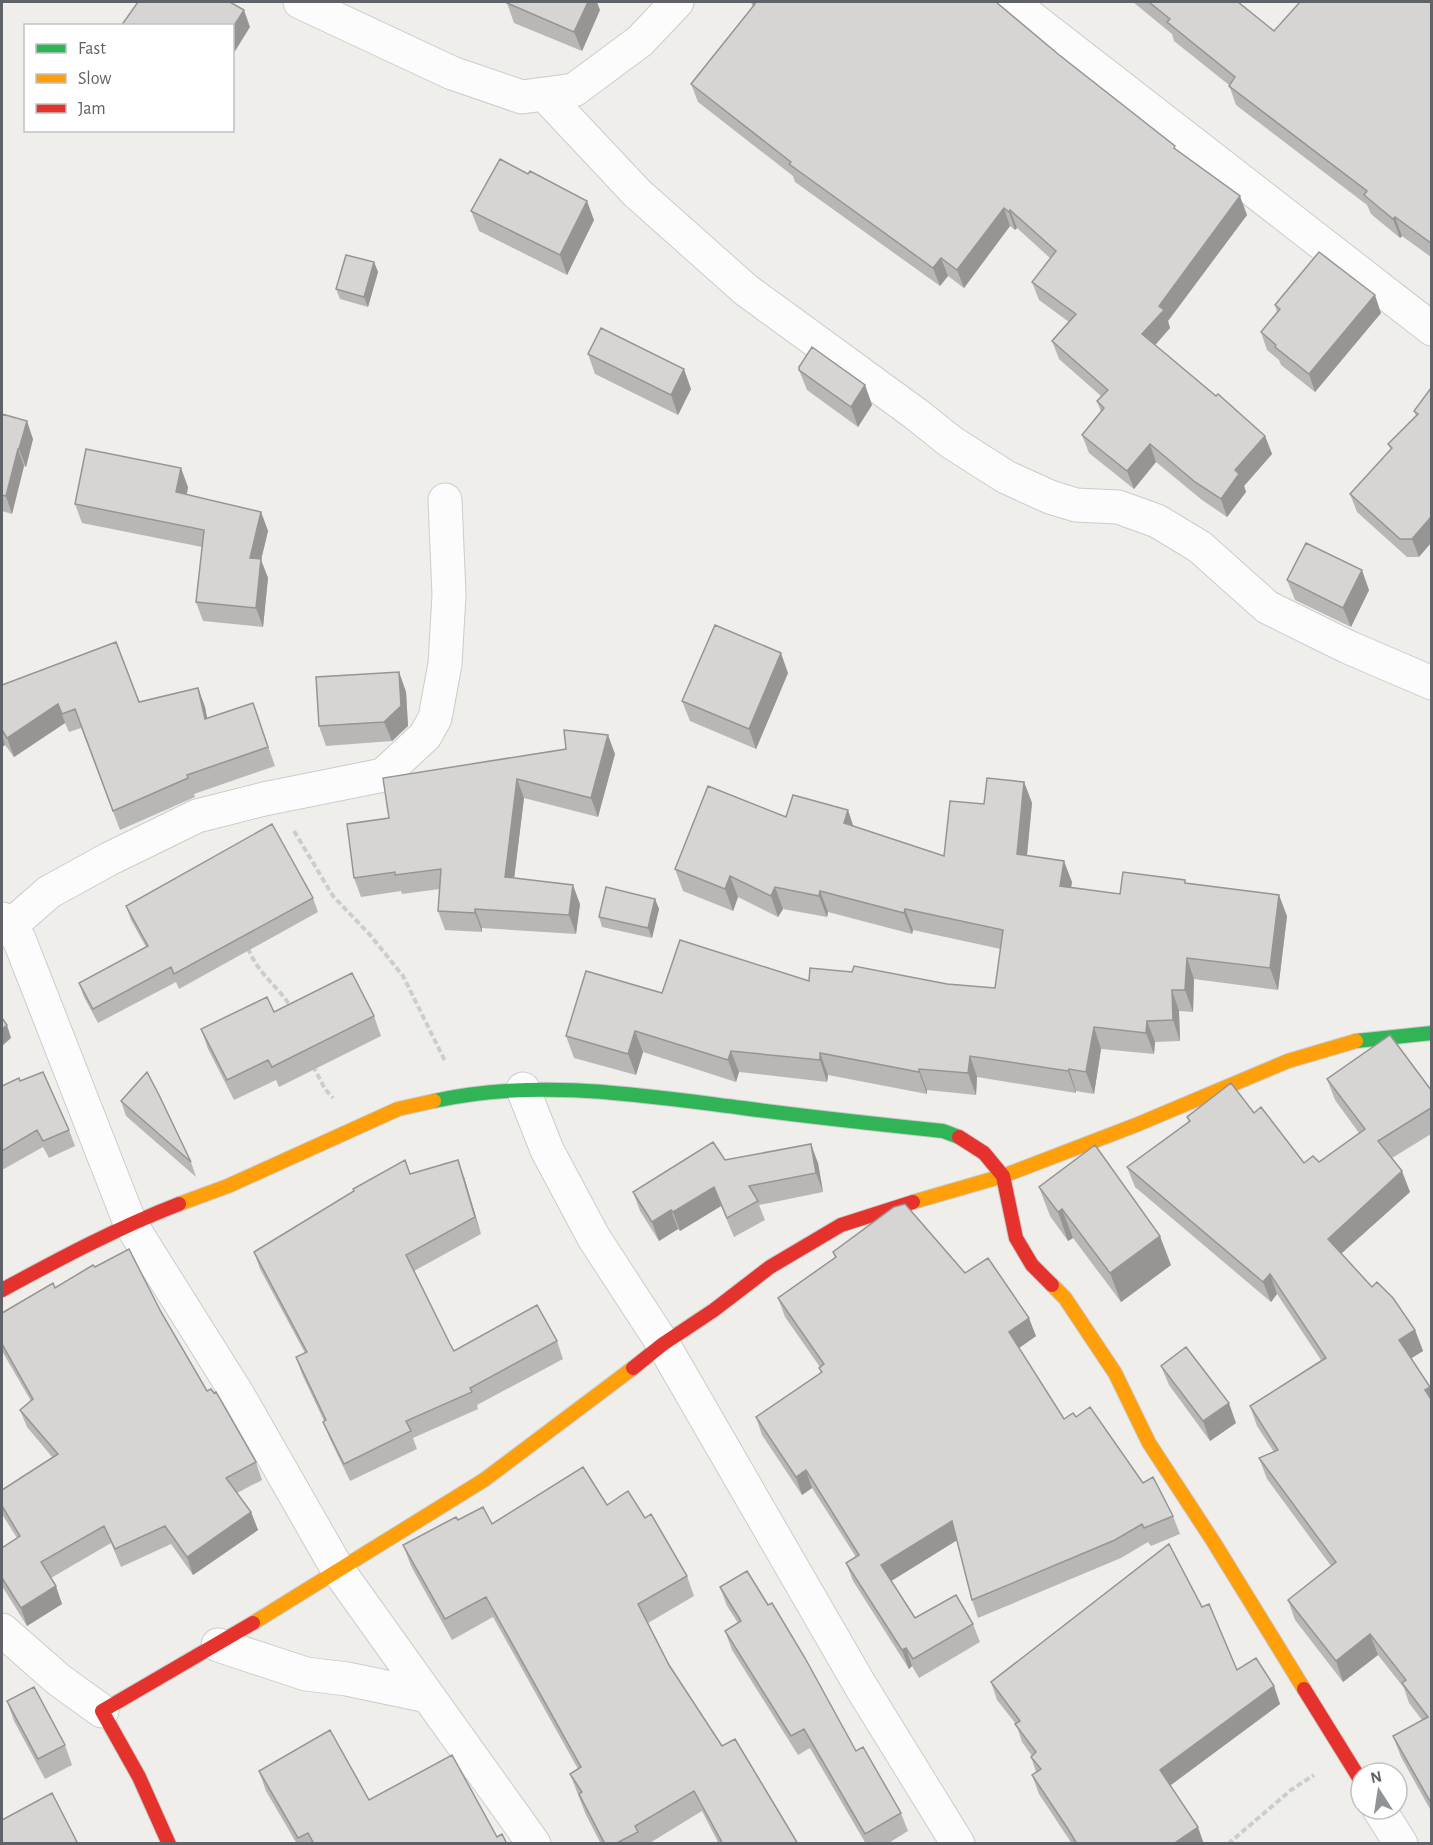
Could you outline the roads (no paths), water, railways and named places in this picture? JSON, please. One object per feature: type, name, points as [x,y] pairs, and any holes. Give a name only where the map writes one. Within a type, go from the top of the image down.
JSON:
[{"type":"street","points":[[300,2],[452,73],[522,97],[574,90],[640,41],[677,2]]},
{"type":"street","points":[[1011,2],[1226,166],[1431,329]]},
{"type":"street","points":[[544,94],[637,193],[746,290],[960,448],[1006,477],[1050,497],[1076,505],[1118,507],[1157,521],[1200,547],[1267,607],[1348,647],[1431,682]]},
{"type":"street","points":[[445,500],[449,595],[445,664],[435,718],[425,736],[383,775],[264,799],[196,816],[49,892],[5,923],[19,939],[130,1223],[238,1395],[338,1570],[534,1844]]},
{"type":"street","points":[[102,1711],[218,1645],[484,1480],[593,1400],[663,1344],[714,1310],[770,1267],[841,1225],[1003,1176],[1136,1125],[1288,1061],[1353,1041],[1431,1033]]},
{"type":"street","points":[[523,1089],[547,1150],[589,1228],[663,1344],[860,1686],[958,1844]]},
{"type":"street","points":[[2,1290],[75,1248],[130,1223],[228,1186],[398,1109],[461,1095],[523,1089],[568,1089],[636,1094],[811,1117],[944,1131],[965,1140],[984,1153],[1003,1176],[1016,1238],[1032,1265],[1065,1298],[1114,1373],[1149,1443],[1213,1540],[1349,1763]]},
{"type":"street","points":[[2,1630],[59,1680],[102,1711],[139,1777],[169,1844]]},
{"type":"street","points":[[218,1645],[306,1674],[347,1679],[428,1696]]},
{"type":"street","points":[[1387,1821],[1401,1844]]}]
